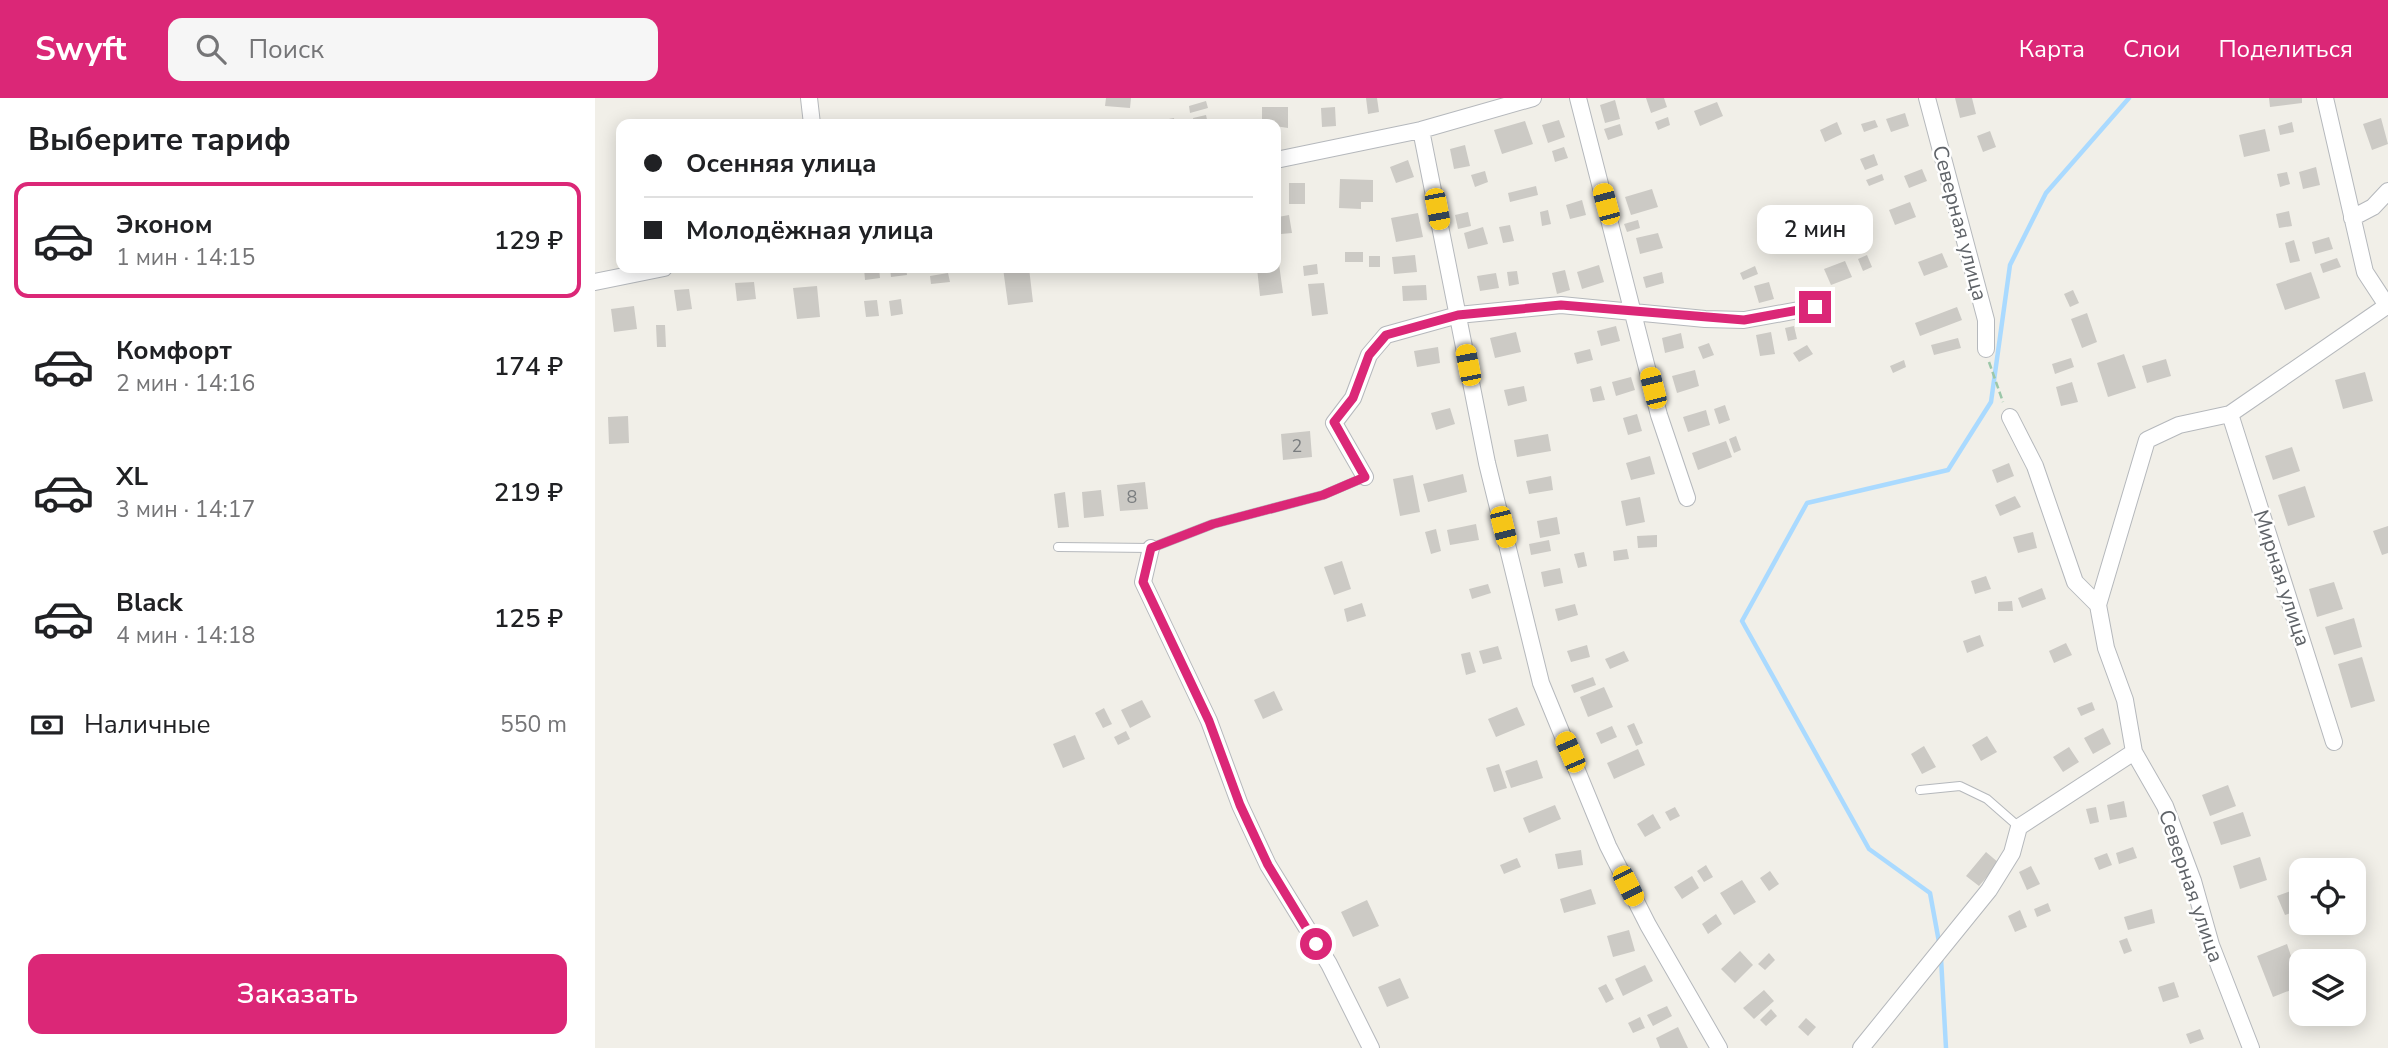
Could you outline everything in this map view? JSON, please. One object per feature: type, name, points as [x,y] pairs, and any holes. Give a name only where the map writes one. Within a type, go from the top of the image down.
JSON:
[{"type":"street","points":[[809,98],[811,119]]},
{"type":"street","points":[[1281,159],[1421,130],[1534,98]]},
{"type":"street","points":[[1578,98],[1659,415],[1687,498]]},
{"type":"street","name":"Северная улица","points":[[1927,98],[1986,320],[1986,349]]},
{"type":"street","points":[[2010,417],[2035,466],[2075,582],[2098,605],[2147,440],[2179,425],[2230,414],[2388,306],[2365,272],[2325,98]]},
{"type":"street","points":[[1421,130],[1487,463],[1541,683],[1608,846],[1649,925],[1719,1048]]},
{"type":"street","points":[[2352,218],[2373,207],[2388,191]]},
{"type":"street","points":[[595,282],[639,273]]},
{"type":"street","points":[[1365,477],[1334,422],[1353,398],[1369,355],[1386,335],[1458,315],[1561,305],[1705,319],[1744,320],[1815,307]]},
{"type":"street","name":"Мирная улица","points":[[2230,414],[2334,741]]},
{"type":"street","points":[[1151,548],[1143,582],[1209,721],[1240,805],[1268,865],[1329,964],[1371,1048]]},
{"type":"street","name":"Северная улица","points":[[2098,605],[2106,648],[2125,700],[2134,752],[2165,806],[2193,881],[2211,945],[2251,1048]]},
{"type":"street","points":[[1861,1048],[1989,890],[2012,853],[2019,827],[2134,752]]},
{"type":"lane","points":[[1058,547],[1151,548],[1213,524],[1323,495],[1365,477]]},
{"type":"lane","points":[[1920,790],[1960,786],[1987,799],[2019,827]]},
{"type":"path","points":[[1991,372],[2002,401]]},
{"type":"building","points":[[1106,98],[1131,98],[1130,108],[1105,106]]},
{"type":"building","points":[[1366,98],[1377,98],[1379,112],[1368,114]]},
{"type":"building","points":[[1646,98],[1664,98],[1667,107],[1651,113]]},
{"type":"building","points":[[1955,98],[1972,98],[1976,114],[1960,118]]},
{"type":"building","points":[[2269,98],[2302,98],[2302,103],[2270,107]]},
{"type":"building","points":[[1615,100],[1620,119],[1605,123],[1600,105]]},
{"type":"building","points":[[1206,101],[1208,108],[1190,113],[1189,106]]},
{"type":"building","points":[[1717,102],[1723,116],[1700,126],[1694,111]]},
{"type":"building","points":[[1262,107],[1288,107],[1288,128],[1281,127],[1281,119],[1262,119]]},
{"type":"building","points":[[1335,107],[1336,126],[1322,127],[1321,108]]},
{"type":"building","points":[[1905,113],[1909,126],[1891,132],[1886,119]]},
{"type":"building","points":[[1206,115],[1207,119],[1193,119]]},
{"type":"building","points":[[1668,117],[1670,125],[1658,130],[1655,122]]},
{"type":"building","points":[[2381,118],[2388,144],[2372,150],[2363,124]]},
{"type":"building","points":[[1559,120],[1565,137],[1548,143],[1542,125]]},
{"type":"building","points":[[1875,120],[1878,127],[1864,132],[1861,124]]},
{"type":"building","points":[[1525,121],[1533,144],[1502,154],[1494,130]]},
{"type":"building","points":[[1837,122],[1842,134],[1825,142],[1820,130]]},
{"type":"building","points":[[2292,122],[2294,132],[2280,135],[2278,126]]},
{"type":"building","points":[[1620,124],[1623,135],[1608,140],[1604,129]]},
{"type":"building","points":[[2265,129],[2270,151],[2244,157],[2239,135]]},
{"type":"building","points":[[1990,131],[1996,147],[1983,152],[1977,136]]},
{"type":"building","points":[[1465,145],[1470,166],[1454,169],[1450,149]]},
{"type":"building","points":[[1564,147],[1568,158],[1555,162],[1552,151]]},
{"type":"building","points":[[1874,154],[1878,165],[1865,170],[1860,159]]},
{"type":"building","points":[[1408,160],[1414,177],[1396,183],[1390,167]]},
{"type":"building","points":[[2316,167],[2320,185],[2303,189],[2299,172]]},
{"type":"building","points":[[1922,169],[1927,181],[1909,188],[1904,176]]},
{"type":"building","points":[[1485,171],[1488,182],[1475,187],[1471,175]]},
{"type":"building","points":[[2287,172],[2290,184],[2280,187],[2277,174]]},
{"type":"building","points":[[1882,174],[1884,180],[1869,186],[1866,180]]},
{"type":"building","points":[[1340,179],[1373,180],[1373,202],[1361,202],[1361,209],[1339,208]]},
{"type":"building","points":[[1289,183],[1305,183],[1305,204],[1289,204]]},
{"type":"building","points":[[1536,186],[1538,195],[1510,202],[1508,193]]},
{"type":"building","points":[[1652,189],[1658,207],[1631,215],[1625,197]]},
{"type":"building","points":[[1582,200],[1586,215],[1570,219],[1566,205]]},
{"type":"building","points":[[1910,202],[1916,217],[1895,225],[1889,210]]},
{"type":"building","points":[[1548,210],[1551,224],[1542,226],[1540,212]]},
{"type":"building","points":[[2289,211],[2292,226],[2279,228],[2276,214]]},
{"type":"building","points":[[1468,212],[1471,226],[1458,229],[1455,215]]},
{"type":"building","points":[[1418,213],[1423,237],[1396,242],[1391,218]]},
{"type":"building","points":[[1289,215],[1292,233],[1281,234],[1281,216]]},
{"type":"building","points":[[1638,220],[1640,228],[1627,232],[1624,224]]},
{"type":"building","points":[[1510,225],[1514,241],[1503,243],[1499,227]]},
{"type":"building","points":[[1483,227],[1488,244],[1468,249],[1464,233]]},
{"type":"building","points":[[1658,233],[1663,248],[1640,254],[1636,238]]},
{"type":"building","points":[[1784,237],[1788,244],[1773,251],[1770,243]]},
{"type":"building","points":[[2329,237],[2333,249],[2315,254],[2312,242]]},
{"type":"building","points":[[2294,240],[2300,261],[2290,263],[2285,243]]},
{"type":"building","points":[[1345,252],[1363,252],[1363,262],[1345,262]]},
{"type":"building","points":[[1942,253],[1948,267],[1924,276],[1918,262]]},
{"type":"building","points":[[1415,255],[1417,272],[1394,274],[1392,257]]},
{"type":"building","points":[[1867,255],[1872,267],[1863,271],[1858,259]]},
{"type":"building","points":[[1369,256],[1380,256],[1380,267],[1369,267]]},
{"type":"building","points":[[2337,258],[2341,267],[2323,273],[2320,264]]},
{"type":"building","points":[[1845,261],[1852,277],[1831,285],[1824,269]]},
{"type":"building","points":[[1317,264],[1318,274],[1304,276],[1303,266]]},
{"type":"building","points":[[1599,265],[1604,282],[1582,289],[1577,272]]},
{"type":"building","points":[[1755,266],[1758,274],[1743,280],[1740,273]]},
{"type":"building","points":[[1565,270],[1570,290],[1557,294],[1552,273]]},
{"type":"building","points":[[1517,271],[1519,284],[1509,286],[1507,272]]},
{"type":"building","points":[[1662,272],[1664,283],[1646,288],[1643,277]]},
{"type":"building","points":[[2311,272],[2320,298],[2285,310],[2276,284]]},
{"type":"building","points":[[864,273],[880,273],[880,278],[865,280]]},
{"type":"building","points":[[891,273],[907,273],[907,275],[891,277]]},
{"type":"building","points":[[948,273],[950,282],[931,284],[930,276]]},
{"type":"building","points":[[1004,273],[1030,273],[1033,302],[1008,305]]},
{"type":"building","points":[[1258,273],[1280,273],[1283,293],[1260,296]]},
{"type":"building","points":[[1496,273],[1499,288],[1480,291],[1477,276]]},
{"type":"building","points":[[754,282],[756,299],[737,301],[735,283]]},
{"type":"building","points":[[1769,282],[1774,299],[1759,303],[1754,286]]},
{"type":"building","points":[[1324,283],[1328,314],[1312,316],[1308,284]]},
{"type":"building","points":[[1426,285],[1427,300],[1403,301],[1402,286]]},
{"type":"building","points":[[817,286],[820,317],[797,319],[793,288]]},
{"type":"building","points":[[689,289],[692,309],[677,311],[674,290]]},
{"type":"building","points":[[2073,290],[2079,303],[2070,307],[2064,294]]},
{"type":"building","points":[[901,299],[903,314],[891,316],[889,301]]},
{"type":"building","points":[[877,300],[879,316],[866,317],[864,301]]},
{"type":"building","points":[[634,306],[637,329],[614,332],[611,309]]},
{"type":"building","points":[[1957,307],[1962,320],[1920,336],[1915,323]]},
{"type":"building","points":[[2087,313],[2097,342],[2082,348],[2071,319]]},
{"type":"building","points":[[656,325],[665,325],[666,347],[657,347]]},
{"type":"building","points":[[1616,326],[1620,341],[1601,346],[1597,331]]},
{"type":"building","points":[[1794,326],[1797,339],[1788,341],[1785,328]]},
{"type":"building","points":[[1516,332],[1521,352],[1495,358],[1490,338]]},
{"type":"building","points":[[1771,332],[1775,354],[1760,356],[1756,335]]},
{"type":"building","points":[[1681,333],[1684,348],[1665,353],[1662,338]]},
{"type":"building","points":[[1958,338],[1961,348],[1934,355],[1931,345]]},
{"type":"building","points":[[1709,343],[1714,355],[1703,359],[1698,347]]},
{"type":"building","points":[[1807,345],[1813,354],[1799,362],[1793,353]]},
{"type":"building","points":[[1438,347],[1440,363],[1417,367],[1414,351]]},
{"type":"building","points":[[1590,349],[1593,360],[1577,364],[1574,353]]},
{"type":"building","points":[[2124,354],[2136,388],[2108,397],[2097,363]]},
{"type":"building","points":[[2071,358],[2074,367],[2055,374],[2052,364]]},
{"type":"building","points":[[2166,359],[2171,376],[2147,383],[2142,366]]},
{"type":"building","points":[[1904,360],[1906,367],[1893,373],[1890,366]]},
{"type":"building","points":[[1695,370],[1699,386],[1677,393],[1672,376]]},
{"type":"building","points":[[2365,372],[2373,401],[2343,409],[2335,380]]},
{"type":"building","points":[[1631,377],[1635,390],[1616,396],[1612,382]]},
{"type":"building","points":[[2072,382],[2078,402],[2061,406],[2056,387]]},
{"type":"building","points":[[1524,386],[1527,401],[1508,406],[1504,390]]},
{"type":"building","points":[[1601,386],[1605,400],[1593,402],[1590,389]]},
{"type":"building","points":[[1725,405],[1730,420],[1719,424],[1714,409]]},
{"type":"building","points":[[1450,408],[1455,424],[1436,430],[1431,413]]},
{"type":"building","points":[[1706,410],[1710,425],[1688,432],[1683,417]]},
{"type":"building","points":[[1637,414],[1642,431],[1628,435],[1623,418]]},
{"type":"building","points":[[628,416],[629,443],[609,444],[608,417]]},
{"type":"building","points":[[1310,431],[1312,457],[1283,460],[1281,434]]},
{"type":"building","points":[[1548,434],[1551,451],[1517,457],[1514,440]]},
{"type":"building","points":[[1736,436],[1741,450],[1734,453],[1729,439]]},
{"type":"building","points":[[1726,441],[1732,457],[1698,470],[1692,453]]},
{"type":"building","points":[[2292,447],[2300,471],[2273,480],[2265,456]]},
{"type":"building","points":[[1650,456],[1655,474],[1631,480],[1626,463]]},
{"type":"building","points":[[2009,463],[2014,476],[1997,483],[1992,470]]},
{"type":"building","points":[[1463,474],[1467,492],[1428,502],[1423,484]]},
{"type":"building","points":[[1413,475],[1420,512],[1400,516],[1393,479]]},
{"type":"building","points":[[1551,476],[1553,490],[1529,494],[1526,481]]},
{"type":"building","points":[[1145,482],[1148,509],[1120,511],[1117,485]]},
{"type":"building","points":[[2305,486],[2315,517],[2288,526],[2278,495]]},
{"type":"building","points":[[1101,490],[1104,516],[1084,518],[1082,492]]},
{"type":"building","points":[[1065,492],[1069,527],[1058,528],[1054,494]]},
{"type":"building","points":[[2015,496],[2021,507],[2000,516],[1995,505]]},
{"type":"building","points":[[1640,497],[1645,522],[1626,526],[1621,501]]},
{"type":"building","points":[[1557,517],[1560,534],[1540,538],[1537,521]]},
{"type":"building","points":[[1476,524],[1479,540],[1450,545],[1447,530]]},
{"type":"building","points":[[2388,526],[2388,553],[2382,555],[2373,531]]},
{"type":"building","points":[[1436,529],[1441,551],[1431,554],[1425,532]]},
{"type":"building","points":[[2033,532],[2037,548],[2018,553],[2013,537]]},
{"type":"building","points":[[1657,535],[1657,547],[1638,548],[1637,536]]},
{"type":"building","points":[[1549,540],[1551,551],[1531,555],[1529,544]]},
{"type":"building","points":[[1627,549],[1629,559],[1614,561],[1613,551]]},
{"type":"building","points":[[1584,552],[1587,566],[1578,568],[1574,554]]},
{"type":"building","points":[[1342,561],[1351,589],[1334,595],[1324,567]]},
{"type":"building","points":[[1560,568],[1563,583],[1544,587],[1541,572]]},
{"type":"building","points":[[1986,576],[1991,589],[1975,594],[1971,581]]},
{"type":"building","points":[[2334,582],[2343,609],[2317,617],[2309,589]]},
{"type":"building","points":[[1488,584],[1491,593],[1472,599],[1469,589]]},
{"type":"building","points":[[2042,588],[2046,599],[2022,608],[2018,598]]},
{"type":"building","points":[[2012,601],[2013,611],[1998,611],[1998,602]]},
{"type":"building","points":[[1362,603],[1366,616],[1347,622],[1344,609]]},
{"type":"building","points":[[1575,604],[1578,615],[1558,621],[1555,609]]},
{"type":"building","points":[[2354,618],[2362,647],[2334,655],[2325,627]]},
{"type":"building","points":[[1980,635],[1984,646],[1967,653],[1963,641]]},
{"type":"building","points":[[2066,643],[2072,655],[2054,663],[2049,651]]},
{"type":"building","points":[[1587,645],[1590,657],[1571,662],[1567,651]]},
{"type":"building","points":[[1498,646],[1502,659],[1483,664],[1479,651]]},
{"type":"building","points":[[1624,651],[1629,661],[1610,669],[1605,659]]},
{"type":"building","points":[[1470,652],[1476,672],[1466,675],[1461,654]]},
{"type":"building","points":[[2362,657],[2375,701],[2351,708],[2338,664]]},
{"type":"building","points":[[1593,677],[1596,685],[1574,693],[1571,685]]},
{"type":"building","points":[[1604,687],[1613,707],[1588,717],[1580,697]]},
{"type":"building","points":[[1274,691],[1283,710],[1263,719],[1254,700]]},
{"type":"building","points":[[1142,700],[1151,717],[1130,728],[1121,710]]},
{"type":"building","points":[[2092,702],[2095,710],[2081,716],[2077,708]]},
{"type":"building","points":[[1517,707],[1525,725],[1496,737],[1488,719]]},
{"type":"building","points":[[1104,708],[1112,724],[1103,728],[1095,713]]},
{"type":"building","points":[[1634,723],[1643,743],[1636,746],[1627,726]]},
{"type":"building","points":[[1612,726],[1617,737],[1601,744],[1596,733]]},
{"type":"building","points":[[2103,728],[2111,744],[2093,754],[2084,738]]},
{"type":"building","points":[[1126,731],[1130,739],[1118,745],[1114,737]]},
{"type":"building","points":[[1075,735],[1085,759],[1063,768],[1053,744]]},
{"type":"building","points":[[1987,736],[1997,752],[1981,761],[1972,745]]},
{"type":"building","points":[[1924,746],[1936,767],[1922,774],[1911,754]]},
{"type":"building","points":[[2069,747],[2079,762],[2063,772],[2053,757]]},
{"type":"building","points":[[1638,749],[1645,765],[1614,779],[1607,763]]},
{"type":"building","points":[[1537,760],[1543,778],[1511,788],[1505,771]]},
{"type":"building","points":[[1499,764],[1507,788],[1494,792],[1486,768]]},
{"type":"building","points":[[2228,785],[2236,806],[2210,816],[2202,795]]},
{"type":"building","points":[[2124,801],[2127,817],[2110,820],[2107,805]]},
{"type":"building","points":[[1555,805],[1561,819],[1529,833],[1523,818]]},
{"type":"building","points":[[1675,807],[1680,816],[1670,821],[1665,812]]},
{"type":"building","points":[[2096,807],[2099,822],[2090,824],[2086,809]]},
{"type":"building","points":[[2243,812],[2251,836],[2221,845],[2213,822]]},
{"type":"building","points":[[1653,814],[1661,828],[1645,837],[1637,824]]},
{"type":"building","points":[[2133,847],[2137,858],[2119,864],[2116,853]]},
{"type":"building","points":[[1581,850],[1583,865],[1558,869],[1555,854]]},
{"type":"building","points":[[1986,852],[1999,863],[1979,886],[1966,876]]},
{"type":"building","points":[[2107,853],[2112,865],[2099,870],[2094,858]]},
{"type":"building","points":[[2260,857],[2267,880],[2240,889],[2233,866]]},
{"type":"building","points":[[1517,858],[1521,867],[1504,874],[1500,865]]},
{"type":"building","points":[[1706,865],[1713,877],[1704,882],[1697,871]]},
{"type":"building","points":[[2031,866],[2040,884],[2027,890],[2019,872]]},
{"type":"building","points":[[1770,871],[1779,884],[1769,891],[1760,878]]},
{"type":"building","points":[[1692,876],[1699,888],[1682,899],[1674,887]]},
{"type":"building","points":[[1742,880],[1756,902],[1734,915],[1720,893]]},
{"type":"building","points":[[1591,889],[1596,904],[1564,913],[1560,899]]},
{"type":"building","points":[[2289,892],[2289,914],[2285,915],[2277,896]]},
{"type":"building","points":[[1367,900],[1379,926],[1353,937],[1341,912]]},
{"type":"building","points":[[2048,903],[2051,911],[2037,917],[2034,909]]},
{"type":"building","points":[[2152,909],[2155,923],[2128,930],[2124,917]]},
{"type":"building","points":[[2020,910],[2027,927],[2015,932],[2008,916]]},
{"type":"building","points":[[1716,914],[1722,924],[1708,934],[1702,924]]},
{"type":"building","points":[[1629,930],[1635,951],[1613,957],[1607,936]]},
{"type":"building","points":[[2127,938],[2132,951],[2124,954],[2119,941]]},
{"type":"building","points":[[2287,944],[2289,991],[2273,997],[2257,956]]},
{"type":"building","points":[[1740,951],[1753,965],[1735,983],[1721,969]]},
{"type":"building","points":[[1769,953],[1775,960],[1765,970],[1758,964]]},
{"type":"building","points":[[1645,965],[1653,981],[1623,996],[1615,979]]},
{"type":"building","points":[[1400,978],[1409,998],[1387,1007],[1378,987]]},
{"type":"building","points":[[2174,982],[2179,997],[2163,1002],[2158,987]]},
{"type":"building","points":[[1606,984],[1614,999],[1606,1003],[1598,988]]},
{"type":"building","points":[[1764,990],[1774,1001],[1754,1019],[1743,1008]]},
{"type":"building","points":[[1667,1006],[1672,1016],[1653,1026],[1647,1015]]},
{"type":"building","points":[[1771,1009],[1777,1016],[1766,1026],[1760,1020]]},
{"type":"building","points":[[1640,1017],[1645,1028],[1633,1033],[1628,1023]]},
{"type":"building","points":[[1806,1018],[1816,1027],[1808,1036],[1798,1027]]},
{"type":"building","points":[[1678,1027],[1688,1048],[1660,1048],[1656,1038]]},
{"type":"building","points":[[2200,1029],[2204,1039],[2190,1044],[2186,1034]]},
{"type":"waterway","points":[[1939,942],[1930,893],[1869,849],[1742,621],[1807,503],[1948,470],[1991,402],[2010,265],[2046,193],[2129,98]]},
{"type":"waterway","points":[[1941,958],[1946,1048]]},
{"type":"route","points":[[1316,944],[1268,865],[1240,805],[1209,721],[1143,582],[1151,548],[1213,524],[1323,495],[1365,477],[1334,422],[1353,398],[1369,355],[1386,335],[1458,315],[1561,305],[1705,319],[1744,320],[1815,307]]}]
